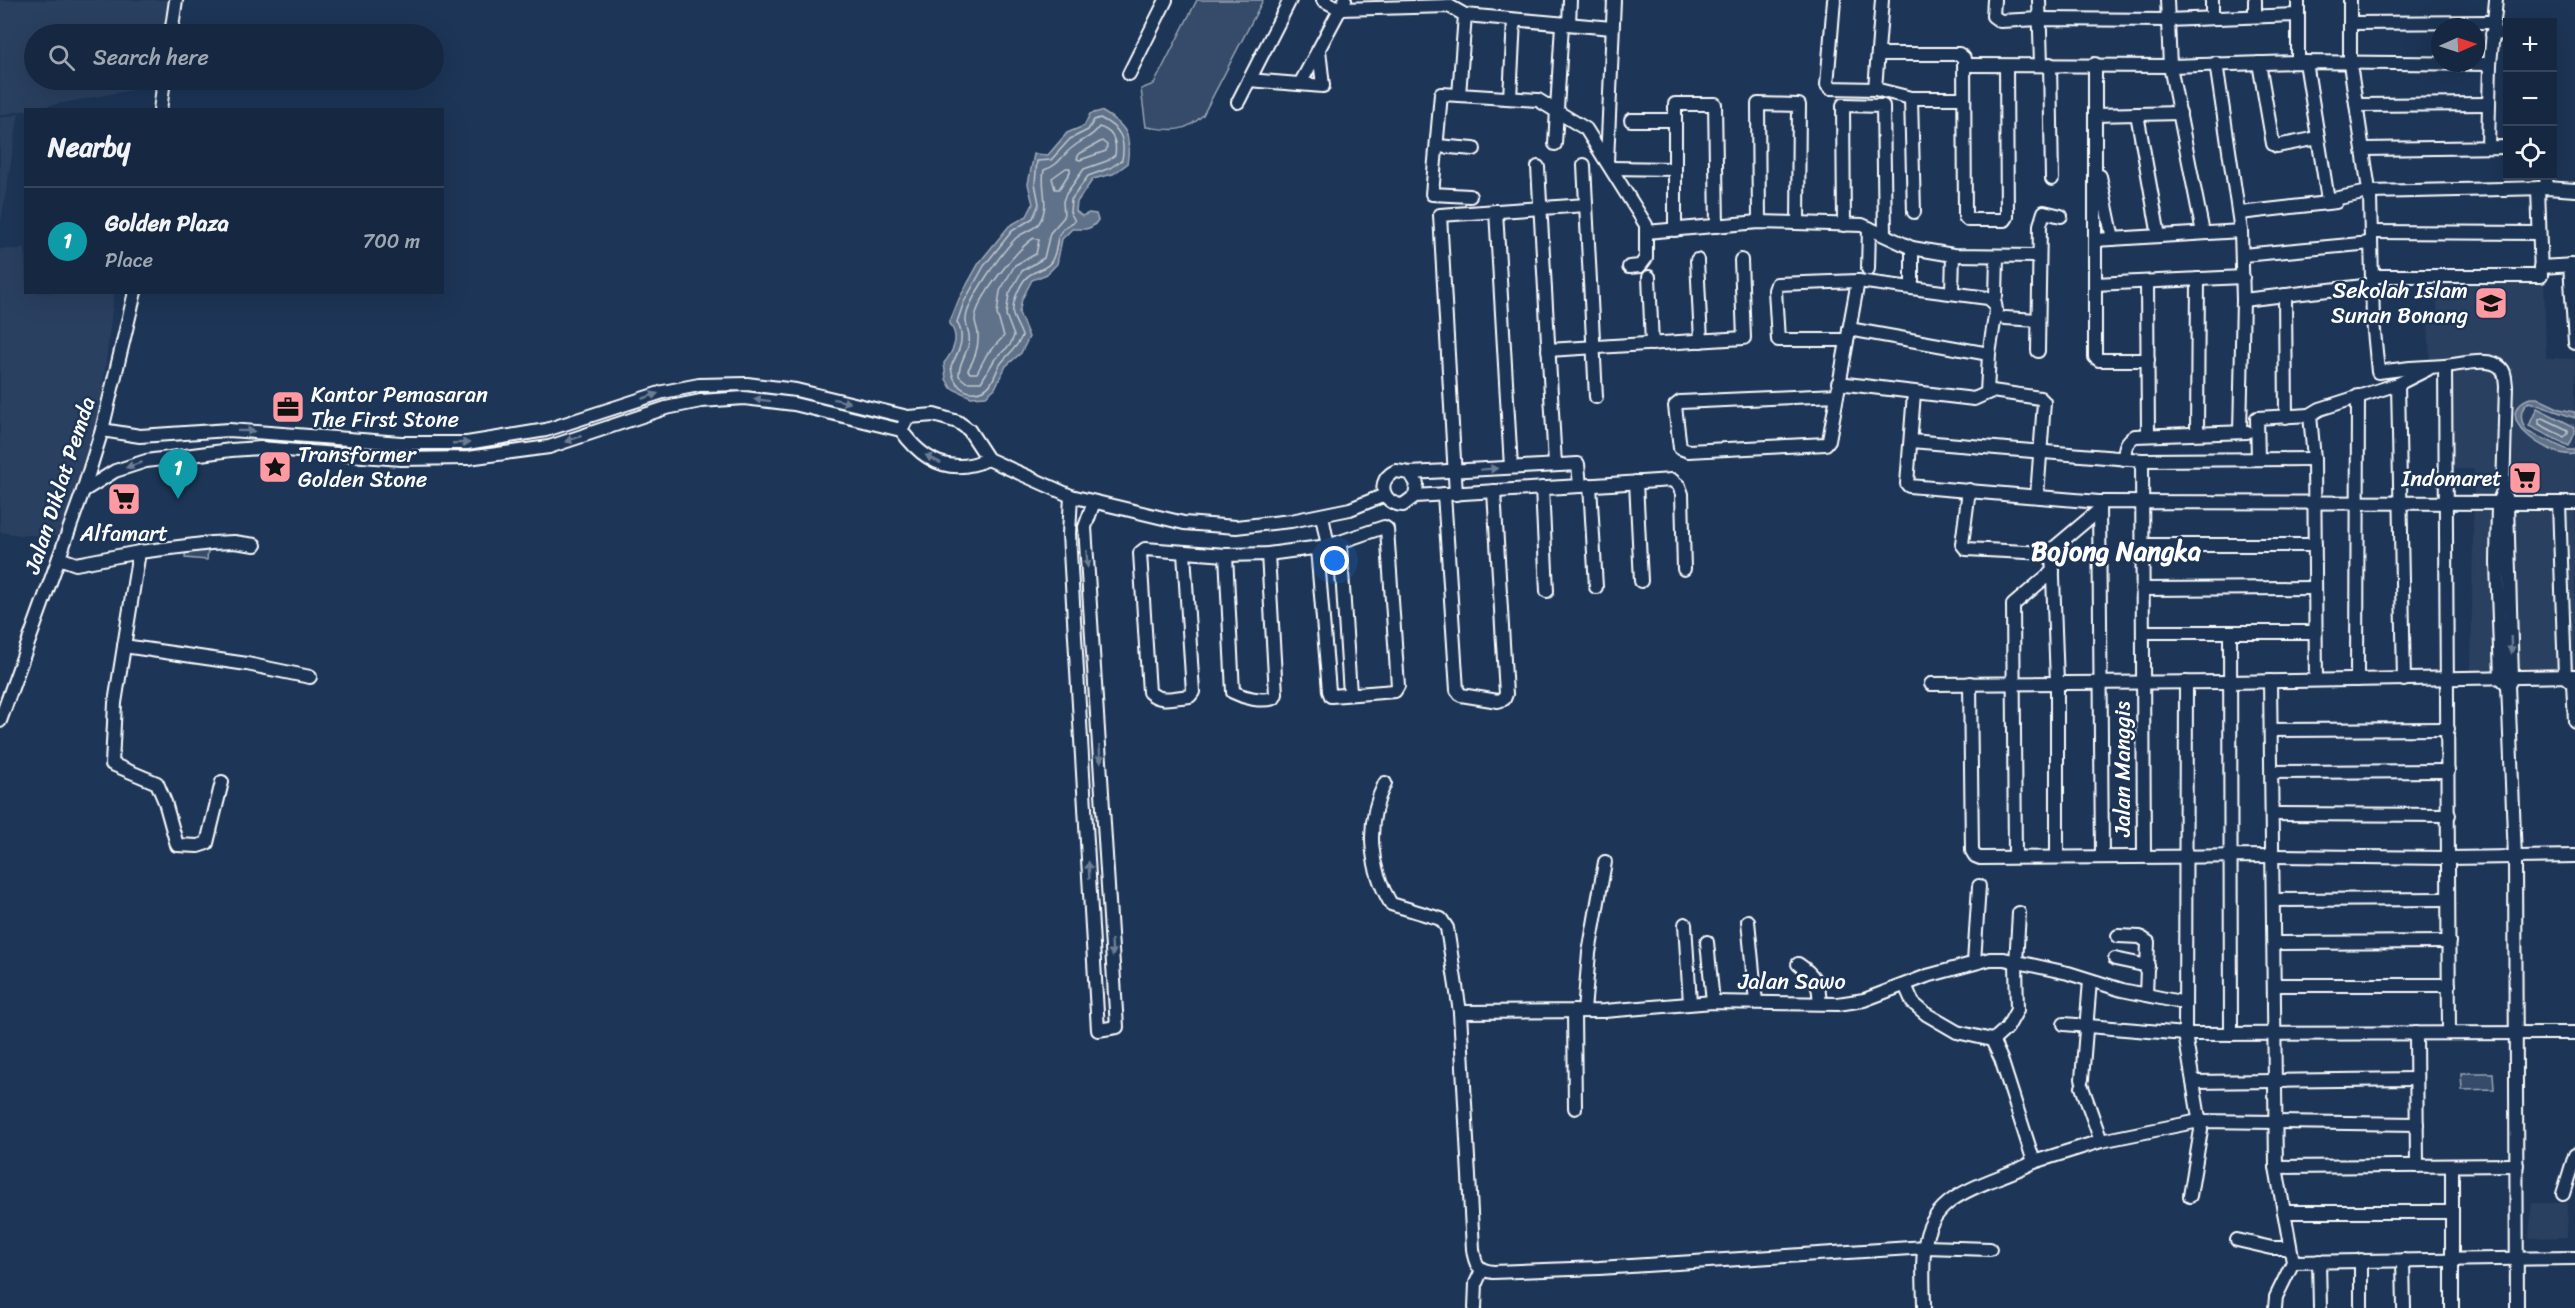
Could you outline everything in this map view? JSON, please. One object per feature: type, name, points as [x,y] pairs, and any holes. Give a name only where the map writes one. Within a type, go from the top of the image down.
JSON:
[{"type":"street","points":[[172,24],[176,0]]},
{"type":"street","points":[[1129,74],[1166,0]]},
{"type":"street","points":[[1238,102],[1290,0]]},
{"type":"street","points":[[1323,0],[1342,4],[1449,6],[1465,15],[1612,28]]},
{"type":"street","points":[[1555,144],[1570,0]]},
{"type":"street","points":[[1609,165],[1614,0]]},
{"type":"street","points":[[1834,0],[1827,85],[1830,88],[1875,89],[1911,98],[1964,98]]},
{"type":"street","points":[[1875,89],[1881,0]]},
{"type":"street","points":[[1994,0],[1994,16],[1997,21],[2167,20],[2297,15]]},
{"type":"street","points":[[2039,0],[2052,179]]},
{"type":"street","points":[[2168,0],[2170,66],[2203,233]]},
{"type":"street","points":[[2212,0],[2212,17]]},
{"type":"street","points":[[2254,16],[2255,0]]},
{"type":"street","points":[[2298,0],[2297,15],[2302,62],[2328,200],[2370,195],[2544,184],[2575,190]]},
{"type":"street","points":[[2350,0],[2350,64],[2370,195],[2372,280],[2378,372],[2384,388]]},
{"type":"street","points":[[2488,146],[2490,64],[2496,0]]},
{"type":"street","points":[[1300,84],[1342,4]]},
{"type":"street","points":[[1460,95],[1465,15]]},
{"type":"street","points":[[1510,98],[1514,20]]},
{"type":"street","points":[[2350,23],[2492,28],[2503,31]]},
{"type":"street","points":[[1249,80],[1323,86],[1319,50]]},
{"type":"street","points":[[1878,54],[1959,54],[1964,58],[1965,217],[1968,220],[2006,220],[2006,66]]},
{"type":"street","points":[[1965,65],[2170,66],[2302,62],[2490,64]]},
{"type":"street","points":[[2216,63],[2240,213],[2243,277],[2240,432]]},
{"type":"street","points":[[2259,63],[2273,144],[2277,146],[2318,138]]},
{"type":"street","points":[[2095,64],[2095,357],[2099,360],[2148,360]]},
{"type":"street","points":[[160,108],[163,90]]},
{"type":"street","points":[[1470,196],[1432,194],[1441,94],[1538,100],[1586,129],[1646,225],[1646,258],[1640,266],[1629,267]]},
{"type":"street","points":[[1911,98],[1914,212]]},
{"type":"street","points":[[1674,230],[1675,104],[1715,104],[1717,226]]},
{"type":"street","points":[[1759,222],[1758,104],[1799,105],[1798,223]]},
{"type":"street","points":[[2357,105],[2488,104]]},
{"type":"street","points":[[1844,225],[1843,105],[1883,106],[1885,234]]},
{"type":"street","points":[[2095,115],[2180,113]]},
{"type":"street","points":[[2137,114],[2159,236]]},
{"type":"street","points":[[1631,120],[1675,120]]},
{"type":"street","points":[[1437,146],[1474,149]]},
{"type":"street","points":[[2364,149],[2503,147]]},
{"type":"street","points":[[2095,152],[2113,239]]},
{"type":"street","points":[[1584,165],[1596,397]]},
{"type":"street","points":[[1609,165],[1675,169]]},
{"type":"street","points":[[1538,167],[1555,464]]},
{"type":"street","points":[[2243,300],[2372,280],[2541,276],[2539,233],[2544,184]]},
{"type":"street","points":[[2240,213],[2370,195]]},
{"type":"street","points":[[1494,491],[1506,694],[1504,699],[1498,701],[1461,695],[1457,690],[1450,494],[1454,471],[1439,217],[1442,214],[1586,205]]},
{"type":"street","points":[[1496,211],[1511,467]]},
{"type":"street","points":[[2038,351],[2040,225],[2044,212],[2061,216]]},
{"type":"street","points":[[1646,232],[1759,222],[1844,225],[1869,228],[1912,248],[1953,255],[2038,256]]},
{"type":"street","points":[[1868,269],[1869,228]]},
{"type":"street","points":[[2095,240],[2241,231]]},
{"type":"street","points":[[2242,255],[2371,238],[2539,233]]},
{"type":"street","points":[[1912,248],[1912,281]]},
{"type":"street","points":[[1952,290],[1953,255]]},
{"type":"street","points":[[1996,256],[1996,296]]},
{"type":"street","points":[[1697,260],[1701,341]]},
{"type":"street","points":[[1548,350],[1701,341],[1746,336],[1741,260]]},
{"type":"street","points":[[2540,267],[2572,265],[2575,344]]},
{"type":"street","points":[[1649,277],[1652,344]]},
{"type":"street","points":[[2095,284],[2243,277]]},
{"type":"street","points":[[2197,433],[2198,279]]},
{"type":"street","points":[[1858,281],[1848,334],[1838,389],[1829,440],[1826,444],[1688,451],[1680,448],[1675,406],[1680,402],[1838,389],[1974,399],[1998,391],[2040,398],[2044,402],[2037,496]]},
{"type":"street","points":[[1987,393],[1989,354],[1996,310],[1995,304],[1988,298],[1858,281],[1785,282],[1777,284],[1774,290],[1778,340],[1848,334],[1989,354]]},
{"type":"street","points":[[2146,282],[2148,434]]},
{"type":"street","name":"Jalan Diklat Pemda","points":[[0,721],[83,491],[102,430],[135,294]]},
{"type":"street","points":[[2285,295],[2286,417]]},
{"type":"street","points":[[2005,318],[2038,320]]},
{"type":"street","points":[[2378,372],[2488,362],[2501,367],[2506,386],[2503,562],[2515,858],[2517,1308]]},
{"type":"street","points":[[2258,458],[2259,417],[2310,415],[2320,409],[2398,384],[2439,366]]},
{"type":"street","points":[[2439,366],[2445,504],[2448,679],[2447,858],[2450,1032]]},
{"type":"street","points":[[102,430],[140,436],[239,430],[401,443],[467,443],[546,430],[663,392],[699,385],[747,384],[796,390],[908,417],[934,415],[958,422],[973,435],[988,459],[1071,496],[1184,523],[1220,526],[1262,525],[1322,516],[1368,504],[1385,495]]},
{"type":"street","points":[[2398,384],[2404,680]]},
{"type":"street","points":[[1914,393],[1907,485],[2037,496],[2099,506],[2142,503],[2313,501],[2445,504],[2503,499],[2575,503]]},
{"type":"street","points":[[2357,680],[2358,396]]},
{"type":"street","points":[[83,491],[115,471],[146,461],[231,450],[260,448],[401,459],[468,458],[549,447],[666,408],[701,401],[744,398],[794,404],[901,430],[912,446],[934,461],[949,466],[968,467],[988,459]]},
{"type":"street","points":[[2310,415],[2314,459],[2316,680]]},
{"type":"street","points":[[901,430],[908,417]]},
{"type":"street","points":[[2124,459],[2128,440],[2135,436],[2257,432]]},
{"type":"street","points":[[1911,441],[2142,460],[2314,459]]},
{"type":"street","name":"Jalan Manggis","points":[[2142,460],[2144,856]]},
{"type":"street","points":[[1410,473],[1417,484],[1415,496],[1409,503],[1400,505],[1391,502],[1385,495],[1383,484],[1389,475],[1399,471],[1410,473],[1578,463],[1585,486],[1596,587]]},
{"type":"street","points":[[1415,496],[1672,480],[1679,486],[1682,494],[1684,569]]},
{"type":"street","points":[[1636,482],[1641,581]]},
{"type":"street","points":[[1542,488],[1547,591]]},
{"type":"street","points":[[1969,490],[1963,548],[2048,553],[2099,506]]},
{"type":"street","points":[[1071,496],[1069,534],[1098,1030],[1117,1027],[1085,527],[1094,502]]},
{"type":"street","points":[[2559,503],[2575,721]]},
{"type":"street","points":[[2099,506],[2102,856]]},
{"type":"street","points":[[1322,516],[1350,694]]},
{"type":"street","points":[[1184,553],[1192,692],[1190,696],[1162,699],[1154,697],[1149,692],[1140,553],[1145,549],[1226,555],[1268,554],[1328,546],[1381,527],[1387,529],[1397,689],[1331,696],[1329,691],[1328,546]]},
{"type":"street","points":[[1069,534],[1086,534]]},
{"type":"street","points":[[59,558],[76,564],[139,552],[211,543],[255,544]]},
{"type":"street","points":[[2142,545],[2315,545]]},
{"type":"street","points":[[2052,551],[2057,682],[2056,856]]},
{"type":"street","points":[[139,552],[112,729],[112,764],[157,783],[177,845],[198,846],[207,843],[222,782]]},
{"type":"street","points":[[1226,555],[1233,692],[1249,698],[1268,699],[1274,698],[1276,694],[1268,554]]},
{"type":"street","points":[[2015,856],[2013,605],[2053,570]]},
{"type":"street","points":[[2142,589],[2315,588]]},
{"type":"street","points":[[2143,632],[2316,632]]},
{"type":"street","points":[[2230,632],[2230,1034]]},
{"type":"street","points":[[124,646],[247,664],[310,677]]},
{"type":"street","points":[[1931,684],[2572,678]]},
{"type":"street","points":[[2270,681],[2276,1167],[2293,1262],[2276,1297],[2276,1308]]},
{"type":"street","points":[[2186,682],[2185,1034],[2201,1135],[2190,1196]]},
{"type":"street","points":[[1970,684],[1972,851],[1980,858],[2015,856],[2447,858],[2575,856]]},
{"type":"street","points":[[2271,730],[2448,729]]},
{"type":"street","points":[[2272,772],[2448,771]]},
{"type":"street","points":[[1385,783],[1376,806],[1372,826],[1375,872],[1391,904],[1441,919],[1447,927],[1460,1011],[1473,1249],[1475,1263],[1482,1270],[1493,1272],[1611,1267],[1926,1247],[1990,1249]]},
{"type":"street","points":[[2273,814],[2449,815]]},
{"type":"street","points":[[1575,1108],[1579,1011],[1605,862]]},
{"type":"street","points":[[1974,962],[1979,886]]},
{"type":"street","points":[[2273,900],[2448,899]]},
{"type":"street","points":[[1992,1040],[2007,1028],[2017,1010],[2016,963],[2019,914]]},
{"type":"street","points":[[1748,921],[1756,1002]]},
{"type":"street","points":[[1685,924],[1690,1004]]},
{"type":"street","points":[[2118,936],[2140,937],[2148,942],[2146,995]]},
{"type":"street","points":[[1707,942],[1713,1002]]},
{"type":"street","points":[[2274,943],[2449,942]]},
{"type":"street","name":"Jalan Sawo","points":[[1460,1011],[1579,1011],[1713,1002],[1819,1003],[1864,1000],[1927,976],[1974,962],[2004,959],[2185,1003]]},
{"type":"street","points":[[2115,959],[2148,966]]},
{"type":"street","points":[[1798,964],[1815,978],[1820,995],[1819,1003]]},
{"type":"street","points":[[2090,981],[2082,1083],[2101,1141]]},
{"type":"street","points":[[2274,985],[2449,985]]},
{"type":"street","points":[[1905,986],[1913,1003],[1926,1014],[1957,1032],[1992,1040]]},
{"type":"street","points":[[2064,1024],[2086,1024],[2185,1034],[2575,1033]]},
{"type":"street","points":[[2416,1033],[2417,1166]]},
{"type":"street","points":[[1992,1040],[2001,1059],[2034,1162]]},
{"type":"street","points":[[2193,1082],[2416,1079]]},
{"type":"street","points":[[1924,1308],[1926,1238],[1938,1212],[1956,1196],[2034,1162],[2101,1141],[2199,1121],[2417,1124]]},
{"type":"street","points":[[2563,1194],[2571,1179],[2575,1155]]},
{"type":"street","points":[[2276,1167],[2517,1165]]},
{"type":"street","points":[[2452,1166],[2452,1308]]},
{"type":"street","points":[[2284,1212],[2452,1212]]},
{"type":"street","points":[[2237,1240],[2272,1248],[2290,1248]]},
{"type":"street","points":[[2293,1262],[2575,1257]]},
{"type":"street","points":[[2361,1260],[2361,1308]]},
{"type":"street","points":[[2403,1260],[2404,1308]]},
{"type":"street","points":[[2319,1261],[2320,1308]]},
{"type":"street","points":[[1475,1308],[1476,1283],[1482,1270]]},
{"type":"shaded area","points":[[0,0],[168,0],[164,24],[24,24],[24,90],[132,90],[37,108],[24,108],[24,110],[0,115]]},
{"type":"shaded area","points":[[1197,0],[1263,0],[1203,115],[1183,128],[1170,130],[1146,127],[1141,89],[1154,84]]},
{"type":"shaded area","points":[[19,114],[0,227],[0,118]]},
{"type":"shaded area","points":[[0,249],[24,249],[24,294],[114,294],[97,438],[64,536],[0,532]]},
{"type":"shaded area","points":[[2544,281],[2546,358],[2575,359],[2575,671],[2471,673],[2474,469],[2449,469],[2449,360],[2430,360],[2428,323],[2438,323],[2436,283]]},
{"type":"shaded area","points":[[186,547],[208,549],[207,560],[185,558]]},
{"type":"shaded area","points":[[2461,1073],[2493,1073],[2494,1089],[2462,1090]]},
{"type":"shaded area","points":[[2532,1203],[2568,1203],[2567,1237],[2529,1238]]},
{"type":"water","points":[[1101,111],[1122,126],[1129,145],[1127,164],[1113,174],[1093,179],[1077,202],[1076,211],[1082,216],[1089,213],[1096,214],[1098,220],[1090,228],[1072,229],[1062,239],[1057,264],[1047,274],[1032,280],[1022,299],[1019,313],[1029,337],[1021,353],[1006,366],[995,388],[986,396],[971,397],[951,388],[946,379],[944,363],[953,349],[955,339],[953,329],[949,324],[959,299],[979,263],[1009,226],[1027,216],[1033,204],[1028,184],[1034,154],[1048,155],[1067,133],[1084,126],[1090,114]]},
{"type":"water","points":[[2530,398],[2537,398],[2560,409],[2575,412],[2575,418],[2529,402],[2523,408],[2521,416],[2528,432],[2568,450],[2575,450],[2575,454],[2564,454],[2551,450],[2538,443],[2518,425],[2515,415],[2519,405]]},
{"type":"water","points":[[2537,408],[2575,427],[2575,433],[2569,446],[2529,426]]},
{"type":"place","name":"Sekolah Islam Sunan Bonang","points":[[2491,303]]},
{"type":"place","name":"Kantor Pemasaran The First Stone","points":[[288,407]]},
{"type":"place","name":"Transformer Golden Stone","points":[[275,467]]},
{"type":"place","name":"Indomaret","points":[[2525,478]]},
{"type":"place","name":"Alfamart","points":[[124,499]]},
{"type":"place","name":"Golden Plaza","points":[[178,499]]},
{"type":"district","name":"Bojong Nangka","points":[[2116,551]]}]
